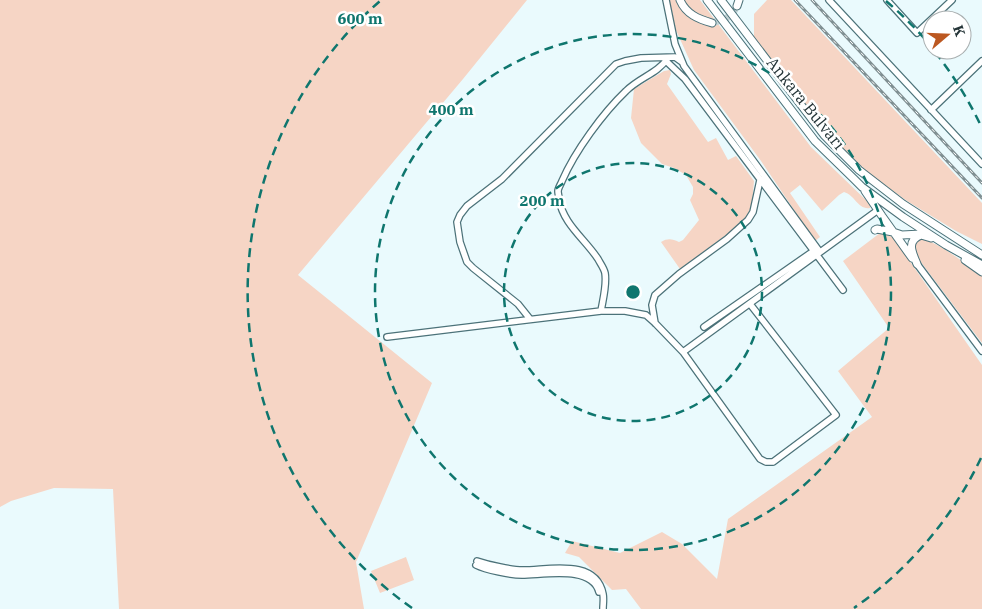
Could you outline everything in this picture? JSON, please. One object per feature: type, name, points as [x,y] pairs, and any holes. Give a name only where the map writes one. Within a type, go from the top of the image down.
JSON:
[{"type":"main road","points":[[680,0],[692,15],[712,23]]},
{"type":"main road","name":"Ankara Bulvarı","points":[[707,0],[815,141],[862,187],[903,218],[982,265]]},
{"type":"main road","name":"Ankara Bulvarı","points":[[721,0],[824,135],[859,170],[903,204],[982,255]]},
{"type":"main road","points":[[862,187],[917,264]]},
{"type":"main road","points":[[875,230],[902,235],[921,234],[946,245]]},
{"type":"main road","name":"Ankara Bulvarı","points":[[945,231],[982,249]]},
{"type":"main road","points":[[917,264],[911,245],[918,236],[927,236]]},
{"type":"main road","name":"Ankara Bulvarı","points":[[946,245],[982,272]]},
{"type":"street","points":[[666,0],[675,44],[682,62],[842,290]]},
{"type":"street","points":[[829,0],[982,164]]},
{"type":"street","points":[[887,0],[917,33],[952,0]]},
{"type":"street","points":[[601,311],[605,288],[605,272],[592,250],[578,236],[566,219],[560,206],[558,191],[570,165],[597,124],[626,91],[637,81],[662,66],[667,60],[674,57],[682,62]]},
{"type":"street","points":[[530,319],[518,304],[466,262],[458,231],[460,215],[467,206],[502,179],[616,64],[625,61],[640,58],[667,60],[685,79],[816,252]]},
{"type":"street","points":[[931,110],[982,61]]},
{"type":"street","points":[[656,323],[652,305],[655,295],[679,274],[727,239],[748,220],[753,212],[760,180]]},
{"type":"street","points":[[704,327],[878,210]]},
{"type":"street","points":[[683,352],[750,304],[816,252]]},
{"type":"street","points":[[917,264],[982,351]]},
{"type":"street","points":[[387,337],[601,311],[625,310],[646,315],[683,352],[760,459],[766,462],[773,462],[836,415],[750,304]]},
{"type":"street","points":[[477,563],[520,570],[562,569],[586,572],[597,579],[601,585],[604,596],[603,608]]},
{"type":"shaded area","points":[[0,0],[527,0],[298,275],[432,383],[356,562],[364,609],[119,609],[113,489],[54,488],[11,501],[0,507]]},
{"type":"shaded area","points":[[668,0],[676,0],[691,18],[712,26],[688,8],[683,0],[700,0],[811,147],[870,204],[870,208],[862,207],[844,192],[822,211],[800,185],[790,193],[820,237],[815,241],[761,161],[694,70],[675,28]]},
{"type":"shaded area","points":[[767,0],[791,0],[982,203],[982,244],[956,231],[907,201],[872,176],[838,144],[754,38],[754,14]]},
{"type":"shaded area","points":[[670,70],[671,74],[667,84],[708,142],[716,138],[728,160],[736,156],[754,181],[752,204],[745,221],[680,269],[661,242],[668,239],[679,242],[683,240],[699,220],[690,200],[693,194],[693,187],[686,175],[662,164],[641,143],[631,118],[634,89],[664,71]]},
{"type":"shaded area","points":[[880,233],[893,237],[982,365],[982,609],[641,609],[626,589],[612,590],[579,557],[565,553],[572,541],[620,553],[662,532],[682,544],[717,579],[728,519],[872,417],[838,371],[889,328],[843,261]]},
{"type":"shaded area","points":[[920,239],[943,248],[982,275],[982,343],[914,253],[915,244]]},
{"type":"shaded area","points":[[406,557],[414,580],[380,593],[371,571]]},
{"type":"tunnel","points":[[712,23],[730,16],[737,6]]},
{"type":"railway","points":[[795,0],[982,198]]},
{"type":"railway","points":[[812,0],[982,183]]}]
